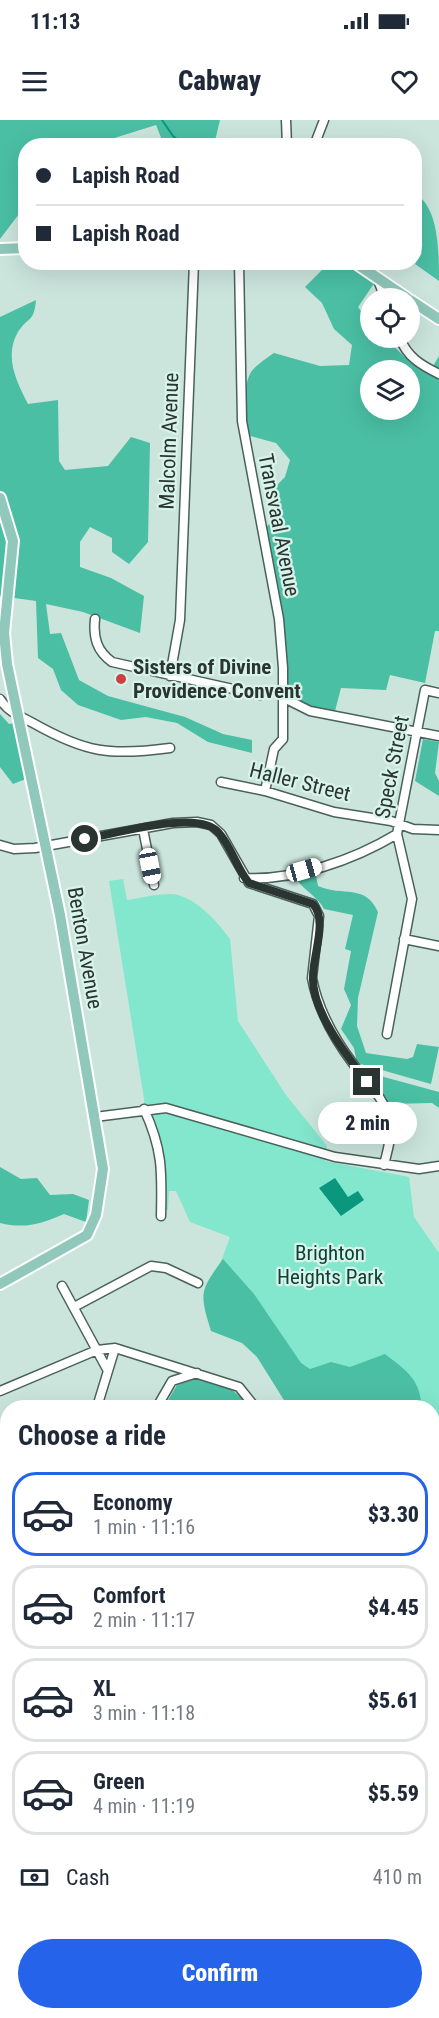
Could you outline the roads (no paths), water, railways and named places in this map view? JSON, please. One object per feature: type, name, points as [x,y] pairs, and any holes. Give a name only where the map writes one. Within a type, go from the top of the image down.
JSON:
[{"type":"main road","points":[[0,249],[18,248]]},
{"type":"main road","points":[[366,270],[392,288]]},
{"type":"main road","points":[[420,307],[439,319]]},
{"type":"main road","name":"Benton Avenue","points":[[0,498],[13,541],[3,608],[8,664],[46,846],[103,1169],[96,1215],[91,1230],[82,1240],[0,1284]]},
{"type":"street","points":[[286,120],[287,138]]},
{"type":"street","points":[[317,138],[324,120]]},
{"type":"street","name":"Malcolm Avenue","points":[[170,676],[180,620],[194,270]]},
{"type":"street","name":"Transvaal Avenue","points":[[239,270],[242,421],[279,619],[283,668],[282,739],[274,749],[265,791]]},
{"type":"street","points":[[377,278],[381,288]]},
{"type":"street","points":[[404,348],[422,366],[439,374]]},
{"type":"street","points":[[95,619],[96,642],[103,655],[112,662],[260,695]]},
{"type":"street","name":"Speck Street","points":[[244,878],[285,876],[343,859],[398,830],[425,690],[439,693]]},
{"type":"street","points":[[282,691],[288,700],[310,711],[439,736]]},
{"type":"street","points":[[0,699],[8,711],[62,740],[99,752],[126,754],[170,748]]},
{"type":"street","name":"Haller Street","points":[[221,782],[265,791],[334,812],[391,821],[398,830],[439,830]]},
{"type":"street","points":[[0,845],[14,849],[46,846],[191,821],[211,825],[221,834],[244,878],[255,887],[306,900],[318,909],[314,987],[324,1015],[340,1046],[379,1097],[388,1114],[390,1133],[384,1165]]},
{"type":"street","points":[[143,829],[154,885]]},
{"type":"street","points":[[387,1034],[412,894],[398,830]]},
{"type":"street","points":[[405,939],[439,946]]},
{"type":"street","points":[[95,1117],[166,1108],[183,1111],[286,1145],[384,1165],[419,1169],[439,1166]]},
{"type":"street","points":[[144,1109],[156,1135],[161,1155],[161,1215]]},
{"type":"street","points":[[74,1307],[151,1266],[166,1268],[198,1283]]},
{"type":"street","points":[[62,1286],[108,1371]]},
{"type":"street","points":[[99,1400],[115,1348]]},
{"type":"street","points":[[0,1391],[97,1350],[115,1348],[239,1387],[249,1400]]},
{"type":"street","points":[[161,1400],[172,1381],[185,1375],[200,1373]]},
{"type":"waterway","points":[[162,120],[175,138]]},
{"type":"place","name":"Sisters of Divine Providence Convent","points":[[121,679]]},
{"type":"park label","name":"Brighton Heights Park","points":[[330,1265]]}]
